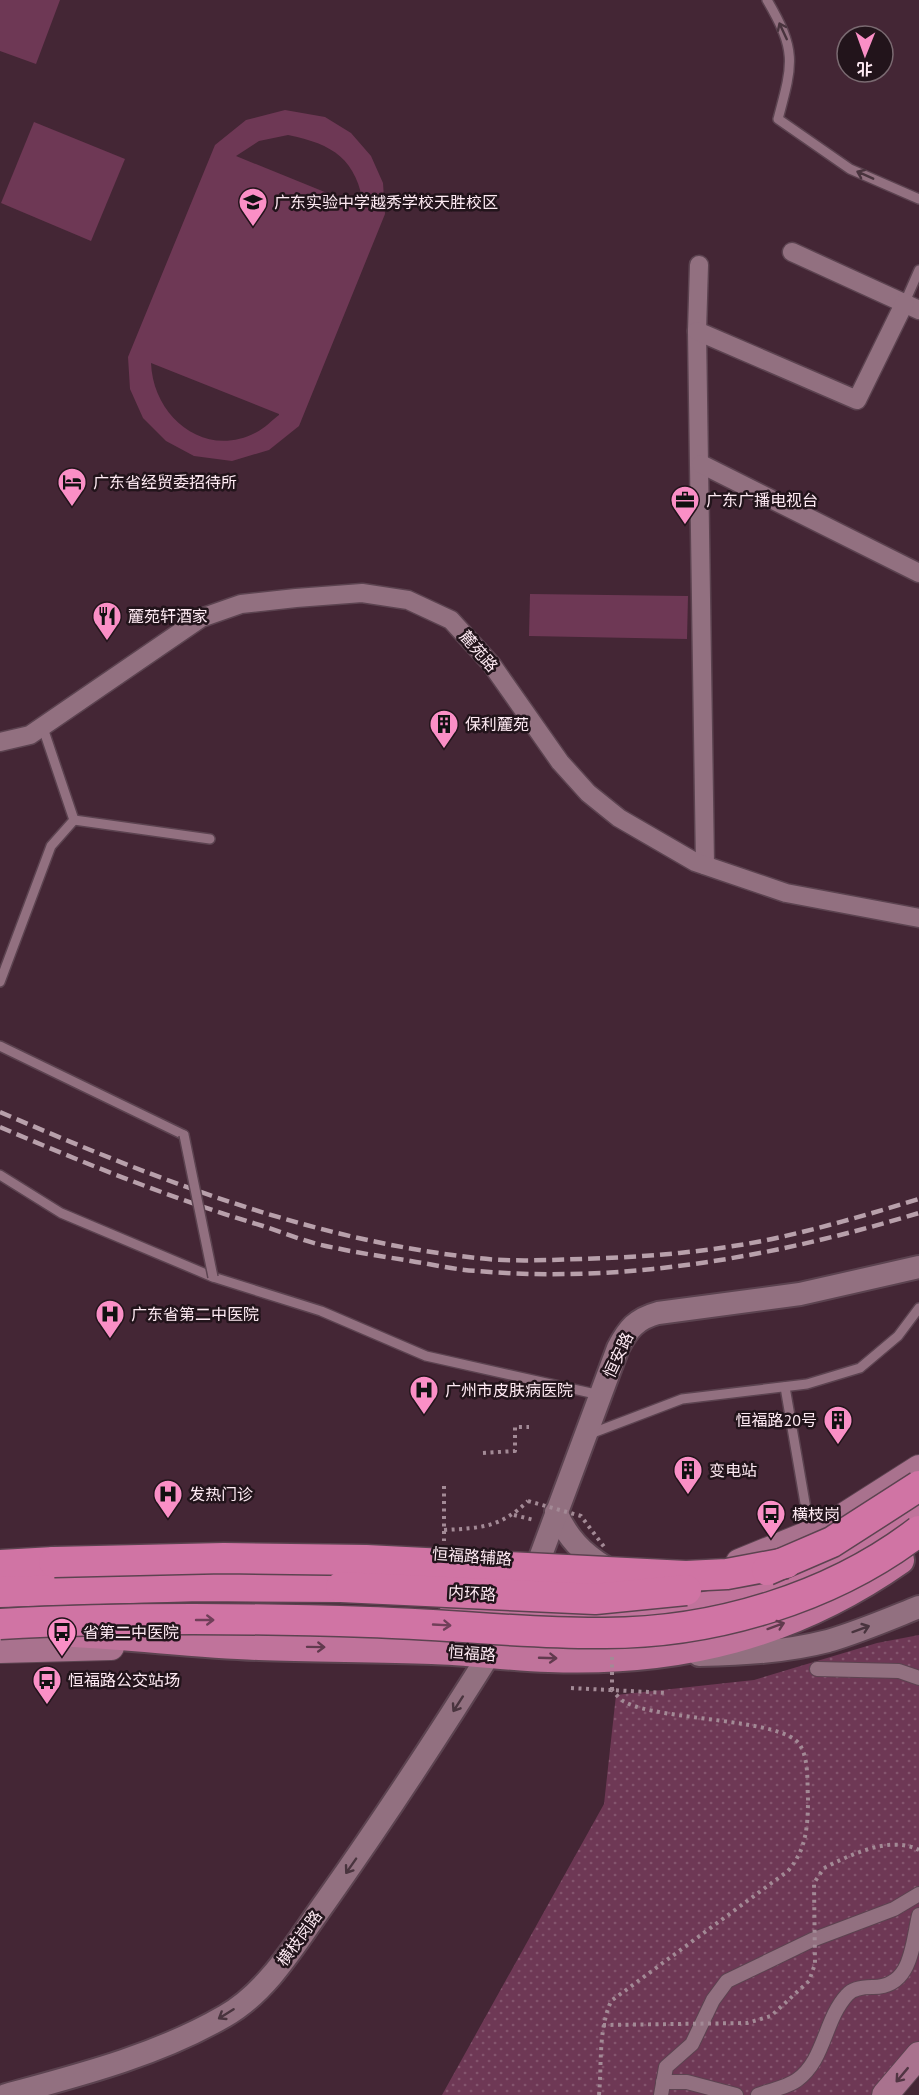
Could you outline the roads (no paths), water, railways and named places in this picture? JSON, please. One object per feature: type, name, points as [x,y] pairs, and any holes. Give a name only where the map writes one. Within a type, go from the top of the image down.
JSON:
[{"type":"highway","name":"内环路","points":[[0,1594],[200,1586],[341,1587],[524,1596],[624,1598],[707,1586],[786,1563],[854,1530],[919,1486]]},
{"type":"highway","name":"内环路","points":[[0,1624],[298,1619],[606,1634],[679,1628],[750,1613],[819,1588],[883,1555],[919,1531]]},
{"type":"highway","points":[[0,1565],[224,1558],[366,1560],[686,1576],[727,1574],[786,1563]]},
{"type":"main road","name":"恒福路辅路","points":[[0,1551],[311,1548],[673,1571],[724,1566],[810,1534],[862,1506],[919,1468]]},
{"type":"main road","points":[[0,1594],[209,1595],[516,1611],[620,1614],[677,1610],[738,1598],[813,1573],[864,1548],[919,1508]]},
{"type":"main road","name":"恒福路","points":[[0,1629],[258,1646],[550,1658],[659,1655],[738,1639],[803,1616],[839,1599],[919,1545]]},
{"type":"main road","points":[[0,1650],[258,1646]]},
{"type":"main road","points":[[885,2095],[919,2055]]},
{"type":"street","points":[[697,331],[857,400],[912,306],[792,252]]},
{"type":"street","points":[[699,265],[697,331],[701,464],[705,866]]},
{"type":"street","points":[[701,464],[919,573]]},
{"type":"street","name":"麓苑路","points":[[0,742],[30,735],[43,728],[201,618],[241,604],[362,593],[408,600],[451,620],[492,665],[560,762],[588,793],[619,818],[705,866],[786,892],[919,918]]},
{"type":"street","name":"恒安路","points":[[489,1654],[516,1611],[541,1561],[556,1512],[600,1395],[628,1329],[647,1316],[800,1294],[919,1267]]},
{"type":"street","points":[[556,1512],[573,1542],[590,1558],[605,1567]]},
{"type":"street","points":[[673,1571],[677,1610]]},
{"type":"street","points":[[659,1655],[740,1654],[789,1649],[830,1640],[919,1607]]},
{"type":"street","name":"横枝岗路","points":[[6,2095],[157,2048],[225,2016],[246,2001],[284,1959],[350,1867],[489,1654]]},
{"type":"street","points":[[817,1669],[898,1671],[919,1678]]},
{"type":"street","points":[[736,2095],[687,2082],[662,2088],[666,2067],[692,2044],[713,2000],[727,1981],[812,1940],[894,1909],[919,1894]]},
{"type":"street","points":[[758,2095],[795,2082],[813,2065],[827,2027],[848,1992],[862,1987],[892,1985],[900,1978],[908,1965],[919,1915]]},
{"type":"lane","points":[[766,0],[787,40],[792,69],[778,119],[850,169],[919,199]]},
{"type":"lane","points":[[912,306],[919,270]]},
{"type":"lane","points":[[43,728],[74,820]]},
{"type":"lane","points":[[74,820],[210,839]]},
{"type":"lane","points":[[0,982],[51,846],[74,820]]},
{"type":"lane","points":[[0,1046],[184,1135],[213,1277]]},
{"type":"lane","points":[[0,1175],[61,1213],[213,1277],[321,1311],[426,1356],[600,1395]]},
{"type":"lane","points":[[585,1436],[682,1399],[807,1384],[860,1368],[898,1336],[919,1308]]},
{"type":"lane","points":[[785,1387],[810,1534]]},
{"type":"railway","points":[[0,1112],[116,1160],[233,1203],[354,1237],[477,1258],[529,1260],[606,1258],[725,1247],[809,1230],[919,1199]]},
{"type":"railway","points":[[0,1127],[163,1193],[308,1241],[454,1269],[533,1274],[645,1270],[756,1254],[919,1213]]},
{"type":"place","name":"广东实验中学越秀学校天胜校区","points":[[253,228]]},
{"type":"place","name":"广东省经贸委招待所","points":[[72,508]]},
{"type":"place","name":"广东广播电视台","points":[[685,526]]},
{"type":"place","name":"麓苑轩酒家","points":[[107,642]]},
{"type":"place","name":"保利麓苑","points":[[444,750]]},
{"type":"place","name":"广东省第二中医院","points":[[110,1340]]},
{"type":"place","name":"广州市皮肤病医院","points":[[424,1416]]},
{"type":"place","name":"恒福路20号","points":[[838,1446]]},
{"type":"place","name":"变电站","points":[[688,1496]]},
{"type":"place","name":"发热门诊","points":[[168,1520]]},
{"type":"place","name":"横枝岗","points":[[771,1540]]},
{"type":"place","name":"省第二中医院","points":[[62,1658]]},
{"type":"place","name":"恒福路公交站场","points":[[47,1706]]}]
